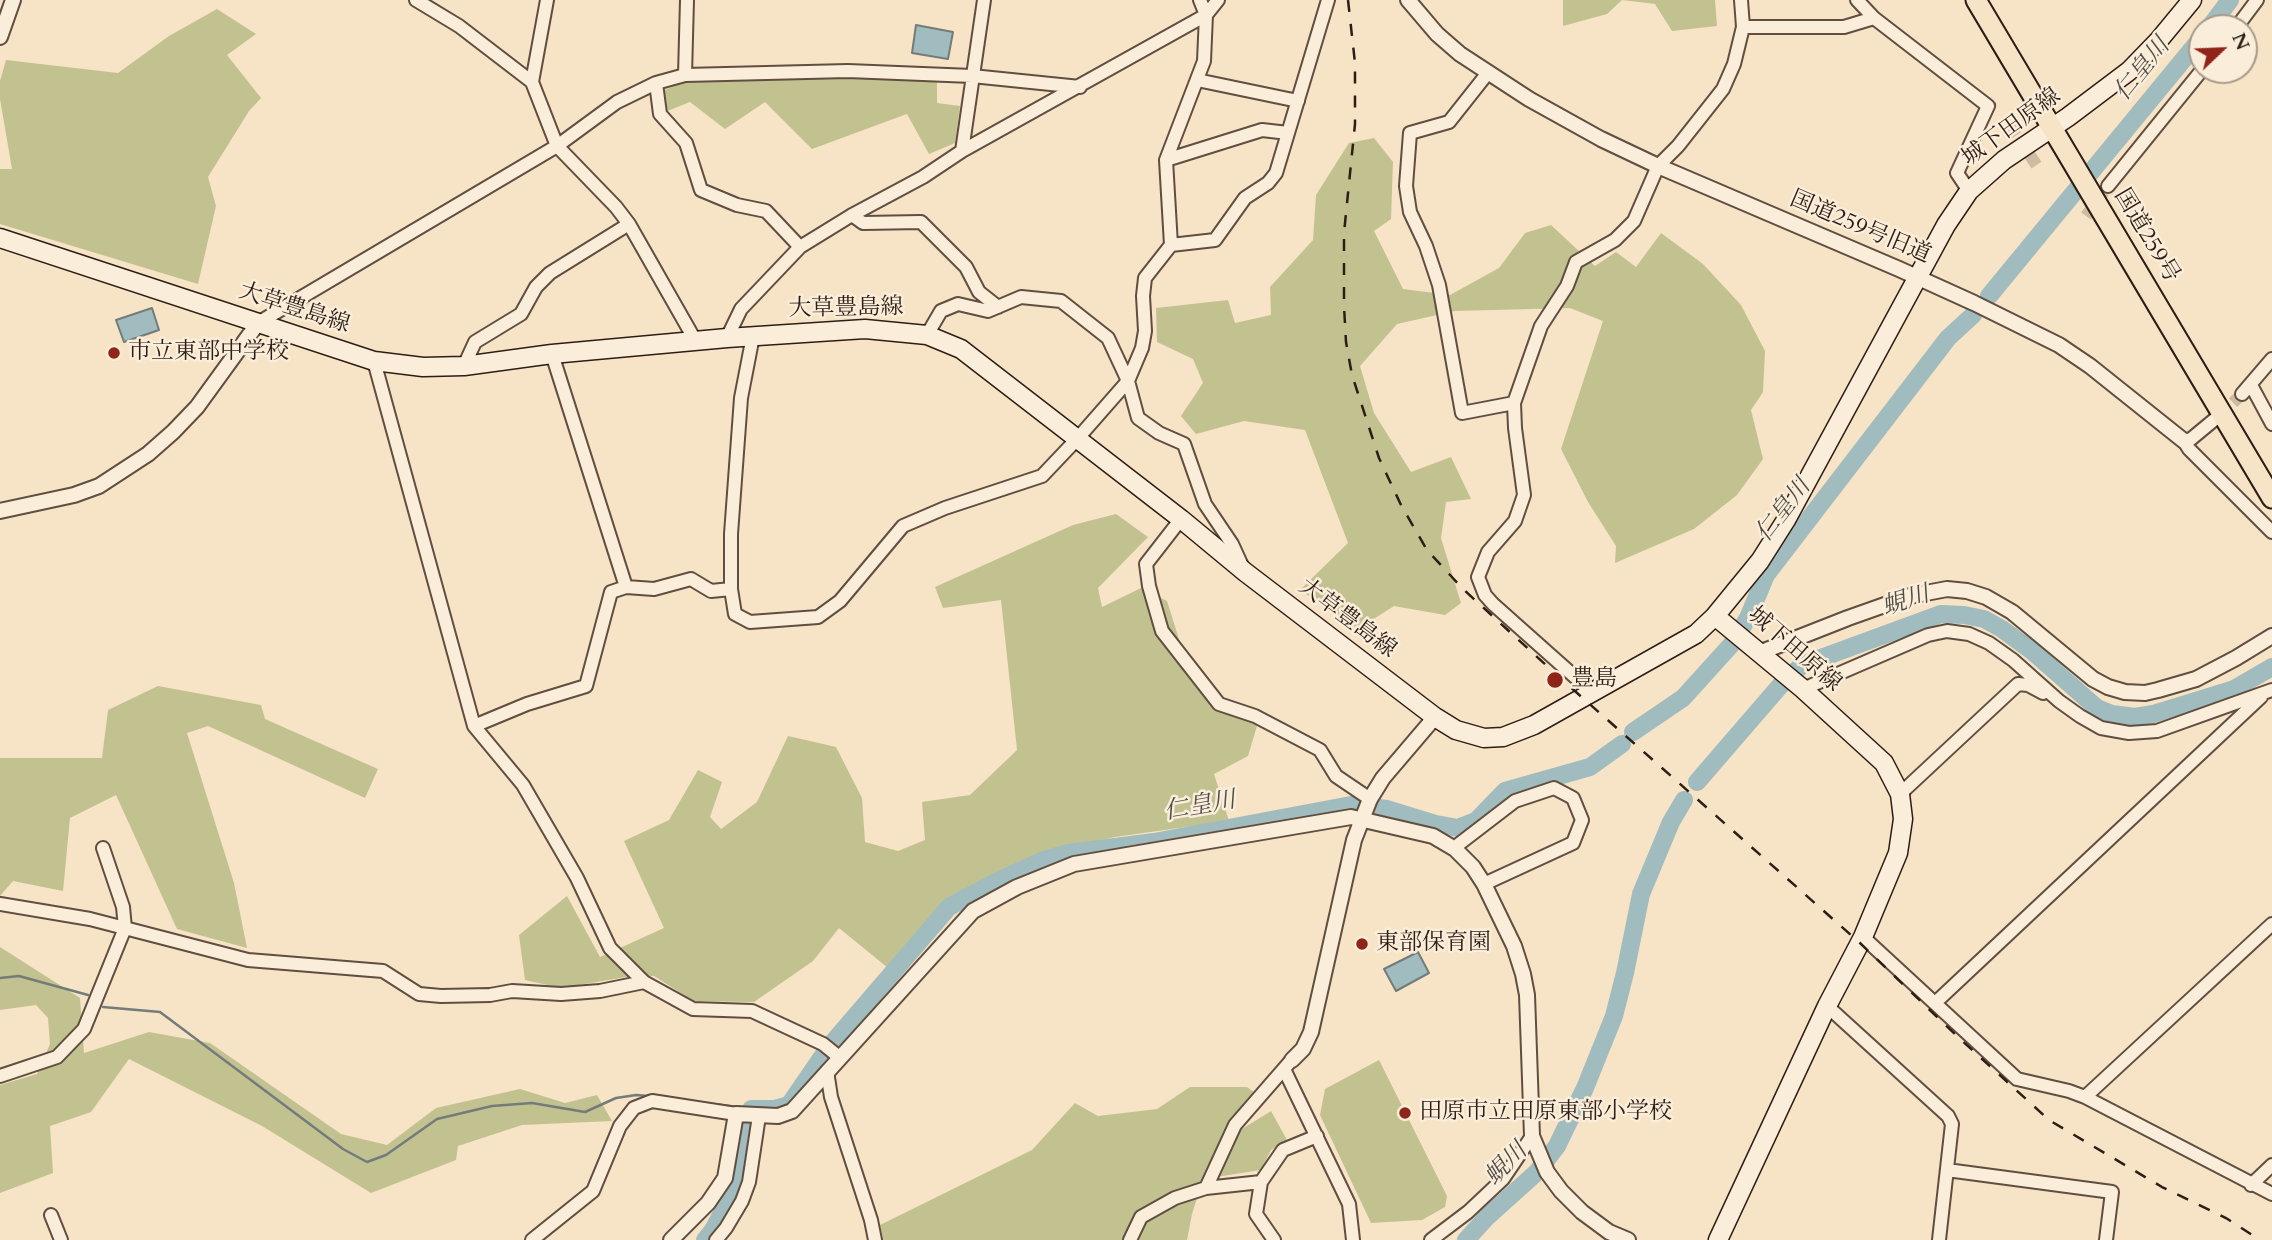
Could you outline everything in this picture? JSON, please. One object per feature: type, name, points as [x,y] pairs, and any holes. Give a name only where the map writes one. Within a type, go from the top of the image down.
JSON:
[{"type":"highway","name":"国道259号","points":[[1978,1],[2051,129],[2076,167],[2100,189],[2272,498]]},
{"type":"main road","name":"城下田原線","points":[[1718,1240],[1827,1006],[1863,937],[1898,853],[1903,820],[1900,794],[1884,763],[1803,689],[1721,620],[1786,520],[1946,225],[1969,191],[2004,160],[2129,71],[2192,0]]},
{"type":"main road","name":"大草豊島線","points":[[0,238],[374,361],[424,367],[464,366],[552,354],[753,336],[865,329],[927,335],[961,349],[1435,717],[1456,730],[1485,738],[1503,737],[1534,725],[1721,620]]},
{"type":"street","points":[[0,37],[13,0]]},
{"type":"street","points":[[416,0],[459,26],[532,82]]},
{"type":"street","points":[[547,0],[532,82],[556,146],[616,207],[629,225],[695,340]]},
{"type":"street","points":[[685,75],[687,0]]},
{"type":"street","points":[[961,150],[984,0]]},
{"type":"street","points":[[753,336],[741,398],[731,534],[731,589],[735,614],[750,622],[818,617],[840,601],[903,526],[946,508],[1042,476],[1128,381],[1142,348],[1145,331],[1145,278],[1171,245],[1166,160],[1204,61],[1206,15],[1200,0]]},
{"type":"street","points":[[727,338],[741,309],[800,247],[923,177],[961,150],[1080,87],[1206,15],[1218,0]]},
{"type":"street","points":[[1171,245],[1215,240],[1245,198],[1268,183],[1276,173],[1328,0]]},
{"type":"street","name":"国道259号旧道","points":[[1408,0],[1437,34],[1487,74],[1601,139],[1974,303],[2059,345],[2090,366],[2184,441],[2272,532]]},
{"type":"street","points":[[1593,693],[1493,604],[1485,595],[1478,577],[1488,552],[1515,521],[1524,495],[1514,403],[1541,326],[1567,286],[1576,262],[1615,240],[1634,221],[1658,166],[1678,146],[1723,89],[1734,64],[1743,27],[1741,0]]},
{"type":"street","points":[[1857,0],[1874,18],[1988,106],[1957,173],[1969,191]]},
{"type":"street","points":[[1743,27],[1844,27],[1874,18]]},
{"type":"street","points":[[0,511],[74,495],[99,486],[148,454],[197,407],[258,323],[556,146],[617,102],[656,83],[685,75],[848,71],[972,76],[1080,87]]},
{"type":"street","points":[[1487,74],[1450,122],[1410,133],[1406,186],[1410,212],[1426,246],[1439,285],[1462,413],[1514,403]]},
{"type":"street","points":[[1197,79],[1298,102]]},
{"type":"street","points":[[656,83],[660,114],[686,143],[701,190],[737,205],[766,211],[800,247]]},
{"type":"street","points":[[2100,189],[2190,84]]},
{"type":"street","points":[[1166,160],[1262,130],[1288,133]]},
{"type":"street","points":[[852,215],[863,223],[921,222],[966,267],[979,292],[998,307]]},
{"type":"street","points":[[464,366],[475,342],[521,314],[536,287],[550,273],[629,225]]},
{"type":"street","points":[[927,335],[940,311],[958,304],[988,311],[1021,297],[1061,301],[1108,338],[1128,381],[1139,418],[1159,433],[1184,443],[1205,504],[1232,544],[1245,572]]},
{"type":"street","points":[[552,354],[626,586]]},
{"type":"street","points":[[2272,359],[2247,389],[2272,424]]},
{"type":"street","points":[[374,361],[474,726],[523,785],[577,878],[610,948],[644,982],[693,1009],[752,1011],[823,1044],[839,1057]]},
{"type":"street","points":[[2184,441],[2191,439],[2220,415]]},
{"type":"street","points":[[1181,519],[1146,564],[1149,586],[1162,631],[1219,704],[1255,716],[1320,750],[1336,776],[1370,799]]},
{"type":"street","points":[[474,726],[527,704],[586,685],[611,592],[626,586],[654,589],[691,579],[711,590],[731,589]]},
{"type":"street","points":[[1753,648],[1910,596],[1947,589],[1967,591],[1997,603],[2024,620],[2093,680],[2125,692],[2145,693],[2196,679],[2236,659],[2272,636]]},
{"type":"street","points":[[1803,689],[1928,635],[1947,631],[1969,634],[1989,643],[2013,660],[2059,701]]},
{"type":"street","points":[[1900,794],[2018,684],[2028,685],[2059,701],[2101,728],[2130,733],[2157,731],[2268,692]]},
{"type":"street","points":[[1935,1003],[2268,692]]},
{"type":"street","points":[[1206,1188],[1235,1125],[1303,1049],[1311,1032],[1354,840],[1370,799],[1382,778],[1435,717]]},
{"type":"street","points":[[1455,849],[1515,802],[1554,788],[1573,798],[1582,820],[1573,843],[1484,884]]},
{"type":"street","points":[[532,1240],[593,1191],[620,1126],[634,1108],[652,1101],[759,1116],[778,1116],[792,1111],[973,911],[1017,887],[1074,864],[1351,817],[1433,836],[1455,849],[1473,867],[1514,946],[1527,995],[1532,1136],[1547,1172],[1562,1191],[1582,1212],[1609,1232],[1628,1240]]},
{"type":"street","points":[[0,1076],[57,1057],[84,1029],[125,928],[123,907],[103,848]]},
{"type":"street","points":[[0,904],[90,919],[248,960],[383,971],[419,994],[466,996],[512,991],[561,994],[600,991],[644,982]]},
{"type":"street","points":[[2085,1097],[2272,924]]},
{"type":"street","points":[[1863,937],[2017,1079],[2085,1097],[2272,1194]]},
{"type":"street","points":[[1827,1006],[1948,1116],[1952,1124],[1939,1240]]},
{"type":"street","points":[[1288,1065],[1349,1204],[1353,1240]]},
{"type":"street","points":[[827,1071],[831,1097],[875,1240]]},
{"type":"street","points":[[671,1240],[708,1203],[725,1178],[736,1114]]},
{"type":"street","points":[[716,1240],[742,1201],[749,1182],[759,1116]]},
{"type":"street","points":[[1274,1240],[1256,1214],[1261,1182],[1283,1150],[1317,1136]]},
{"type":"street","points":[[1431,1240],[1468,1212],[1503,1179],[1532,1136]]},
{"type":"street","points":[[2251,1185],[2272,1165]]},
{"type":"street","points":[[1947,1170],[2112,1192],[2106,1240]]},
{"type":"street","points":[[1130,1240],[1141,1217],[1175,1198],[1206,1188],[1261,1182]]},
{"type":"street","points":[[51,1215],[61,1240]]},
{"type":"green space","points":[[1563,0],[1622,0],[1607,14],[1563,26]]},
{"type":"green space","points":[[1622,0],[1715,0],[1717,26],[1672,31],[1655,4]]},
{"type":"green space","points":[[217,9],[256,34],[227,55],[261,98],[249,111],[208,177],[216,206],[198,284],[0,224],[0,169],[12,169],[0,99],[0,81],[6,60],[118,73],[169,36]]},
{"type":"green space","points":[[851,78],[937,80],[937,103],[960,106],[955,143],[929,154],[907,114],[812,149],[765,102],[725,129],[690,102],[665,112],[662,91],[687,81]]},
{"type":"green space","points":[[1374,138],[1393,162],[1391,219],[1374,231],[1403,289],[1450,295],[1499,268],[1525,233],[1551,225],[1595,266],[1616,252],[1636,267],[1661,233],[1703,264],[1741,305],[1765,351],[1763,392],[1751,410],[1763,459],[1737,495],[1694,529],[1615,563],[1616,546],[1588,502],[1561,449],[1603,321],[1570,308],[1455,311],[1397,324],[1360,366],[1374,413],[1411,472],[1451,457],[1471,499],[1446,502],[1441,538],[1461,603],[1445,615],[1394,606],[1358,629],[1300,590],[1348,543],[1305,430],[1244,421],[1196,434],[1181,416],[1203,383],[1193,359],[1157,342],[1156,308],[1228,300],[1235,323],[1271,315],[1270,287],[1313,240],[1316,195],[1349,143]]},
{"type":"green space","points":[[1116,514],[1148,537],[1098,588],[1102,607],[1141,588],[1167,601],[1191,677],[1214,710],[1240,715],[1257,726],[1248,756],[1214,774],[1229,821],[1115,837],[1042,853],[947,902],[888,968],[839,928],[813,961],[754,1002],[693,1001],[654,976],[632,976],[561,988],[525,980],[519,935],[567,896],[600,957],[664,928],[624,841],[669,820],[698,770],[722,782],[710,817],[721,829],[757,802],[788,736],[836,747],[862,798],[865,842],[898,851],[925,840],[922,802],[970,795],[1017,750],[1001,600],[943,608],[935,587],[1073,525]]},
{"type":"green space","points":[[158,686],[261,705],[265,719],[378,769],[365,798],[208,726],[187,733],[234,883],[247,948],[177,929],[116,795],[70,818],[63,891],[13,881],[0,896],[0,758],[102,758],[108,710]]},
{"type":"green space","points":[[0,947],[80,998],[84,1053],[149,1032],[210,1043],[341,1134],[387,1145],[436,1108],[520,1089],[565,1103],[597,1095],[612,1121],[522,1125],[458,1146],[456,1160],[371,1193],[262,1126],[129,1059],[91,1112],[50,1126],[53,1173],[0,1193],[0,1085],[37,1074],[50,1044],[48,1018],[36,1005],[0,1010]]},
{"type":"green space","points":[[1379,1060],[1447,1196],[1445,1207],[1422,1220],[1371,1223],[1320,1115],[1325,1089]]},
{"type":"green space","points":[[1190,1087],[1247,1087],[1255,1093],[1228,1127],[1242,1129],[1271,1111],[1287,1140],[1271,1150],[1261,1170],[1203,1179],[1187,1240],[883,1240],[880,1225],[1032,1150],[1075,1103],[1098,1116],[1157,1109]]},
{"type":"water","points":[[916,25],[953,32],[948,59],[912,53]]},
{"type":"water","points":[[152,308],[159,330],[124,342],[116,320]]},
{"type":"water","points":[[1418,952],[1429,973],[1396,991],[1384,969]]},
{"type":"waterway","name":"仁皇川","points":[[2220,14],[2230,0]]},
{"type":"waterway","name":"仁皇川","points":[[1989,296],[2188,54]]},
{"type":"waterway","name":"仁皇川","points":[[1633,732],[1683,698],[1731,645],[1748,618],[1766,575],[1948,338],[1973,315]]},
{"type":"waterway","name":"蜆川","points":[[1697,782],[1779,687],[1802,665],[1941,614],[1984,619],[2002,629],[2032,651],[2097,708],[2112,714],[2135,717],[2153,714],[2234,689],[2272,667]]},
{"type":"waterway","name":"仁皇川","points":[[833,1042],[949,907],[1044,860],[1068,853],[1154,842],[1351,805],[1387,809],[1458,828],[1476,821],[1505,791],[1590,767],[1622,744]]},
{"type":"waterway","name":"蜆川","points":[[1466,1240],[1537,1172],[1557,1146],[1585,1088],[1614,1016],[1641,894],[1671,822],[1684,800]]},
{"type":"waterway","points":[[0,978],[19,976],[88,995]]},
{"type":"waterway","points":[[103,1007],[160,1012],[343,1149],[367,1162],[386,1155],[437,1119],[492,1106],[532,1103],[585,1112],[616,1098],[648,1096]]},
{"type":"waterway","name":"仁皇川","points":[[751,1109],[775,1109],[789,1105],[824,1054]]},
{"type":"waterway","points":[[714,1104],[738,1107]]},
{"type":"waterway","name":"仁皇川","points":[[705,1240],[736,1187],[747,1123]]},
{"type":"tunnel","points":[[2010,125],[2039,169]]},
{"type":"tunnel","points":[[2086,216],[2108,186]]},
{"type":"tunnel","points":[[2220,415],[2242,394]]},
{"type":"railway","points":[[1348,0],[1355,63],[1355,124],[1344,233],[1346,342],[1352,375],[1379,458],[1401,505],[1427,550],[1463,589],[1559,677],[1860,943],[2049,1120],[2162,1187],[2226,1218],[2260,1240]]},
{"type":"place","name":"市立東部中学校","points":[[114,353]]},
{"type":"place","name":"豊島","points":[[1555,680]]},
{"type":"place","name":"東部保育園","points":[[1362,944]]},
{"type":"place","name":"田原市立田原東部小学校","points":[[1405,1113]]}]
